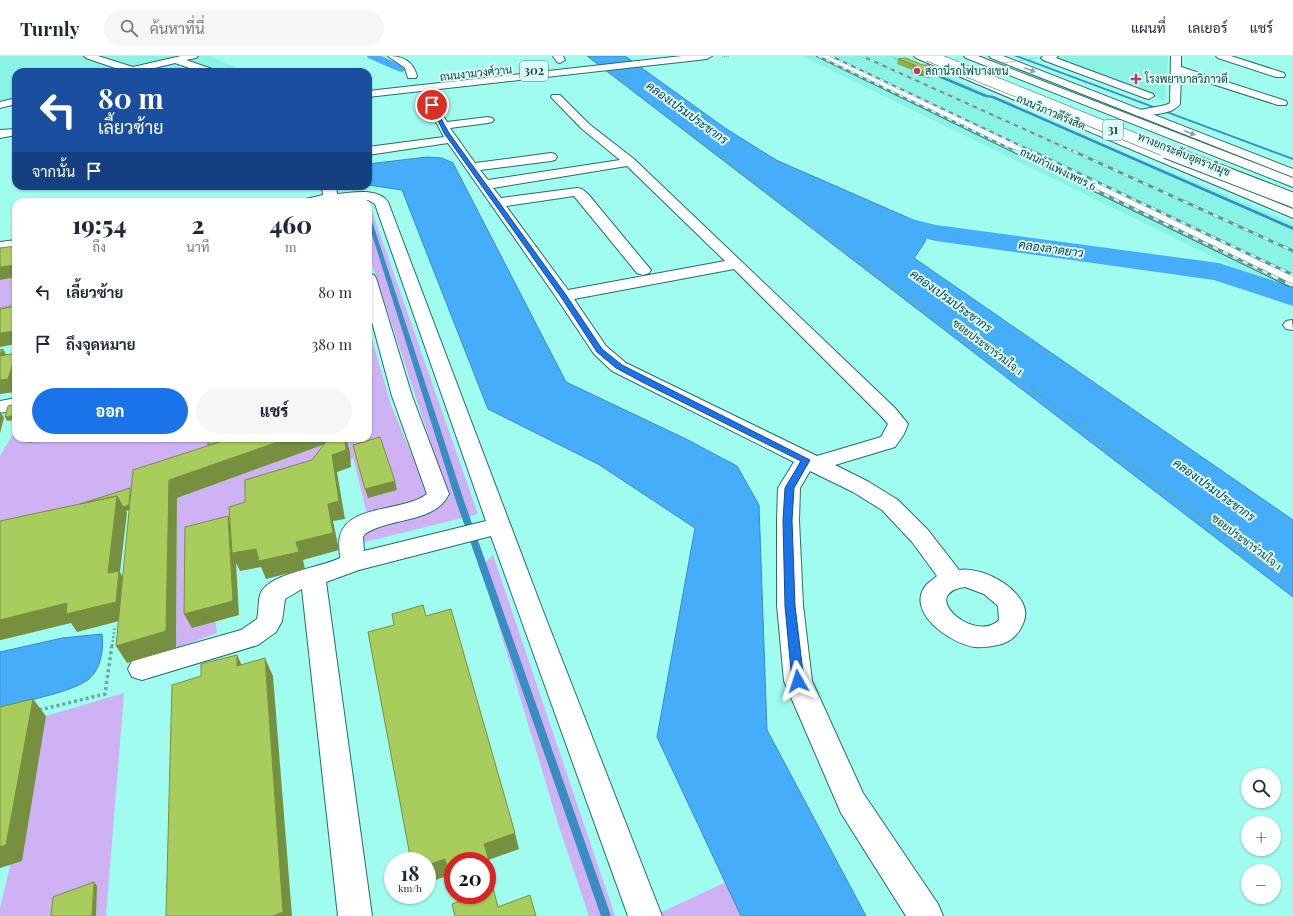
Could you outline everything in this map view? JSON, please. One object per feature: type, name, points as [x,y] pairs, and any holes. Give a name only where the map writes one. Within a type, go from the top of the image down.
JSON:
[{"type":"main road","points":[[91,56],[121,68]]},
{"type":"main road","points":[[141,68],[193,56]]},
{"type":"main road","points":[[393,56],[410,67],[407,79]]},
{"type":"main road","name":"ถนนงามวงศ์วาน","points":[[372,84],[407,79],[632,56]]},
{"type":"main road","points":[[372,92],[571,72],[671,58],[707,56]]},
{"type":"main road","name":"ถนนกำแพงเพชร 6","points":[[822,56],[1293,282]]},
{"type":"main road","name":"ถนนกำแพงเพชร 6","points":[[839,56],[1293,272]]},
{"type":"main road","points":[[909,56],[1100,137],[1175,165]]},
{"type":"main road","name":"ถนนวิภาวดีรังสิต","points":[[919,56],[1293,214]]},
{"type":"main road","points":[[929,56],[1136,140],[1293,199]]},
{"type":"main road","name":"ถนนวิภาวดีรังสิต","points":[[933,56],[1293,204]]},
{"type":"main road","name":"ทางยกระดับอุตราภิมุข","points":[[941,56],[1293,199]]},
{"type":"main road","name":"ทางยกระดับอุตราภิมุข","points":[[959,56],[1293,190]]},
{"type":"main road","name":"ถนนวิภาวดีรังสิต","points":[[969,56],[1293,183]]},
{"type":"main road","name":"31","points":[[994,56],[1293,173]]},
{"type":"main road","points":[[1053,56],[1046,58],[1118,86],[1149,96]]},
{"type":"main road","points":[[1139,113],[1160,110],[1176,104],[1176,56]]},
{"type":"main road","points":[[1221,56],[1280,75]]},
{"type":"main road","name":"ถนนงามวงศ์วาน","points":[[372,91],[407,79],[671,58]]},
{"type":"main road","points":[[176,60],[199,68]]},
{"type":"main road","points":[[1176,69],[1282,103]]},
{"type":"main road","points":[[1049,78],[1084,73]]},
{"type":"main road","points":[[1164,80],[1176,82]]},
{"type":"main road","points":[[1118,86],[1141,88],[1154,86]]},
{"type":"main road","points":[[430,96],[432,105],[447,132],[496,203],[564,296],[600,350],[619,367],[861,487],[890,505],[920,536],[953,580]]},
{"type":"main road","points":[[556,97],[585,126],[630,162],[737,264],[888,412],[898,424],[894,434],[888,442],[810,462],[789,488],[788,520],[790,606],[798,681],[852,803],[926,916]]},
{"type":"main road","points":[[0,105],[12,101]]},
{"type":"main road","points":[[372,150],[447,132],[488,120]]},
{"type":"main road","points":[[0,124],[12,122]]},
{"type":"main road","points":[[0,134],[12,132]]},
{"type":"main road","points":[[471,167],[550,157]]},
{"type":"main road","points":[[484,185],[630,162]]},
{"type":"main road","points":[[496,203],[567,192],[577,192],[583,197],[643,270]]},
{"type":"main road","points":[[323,195],[370,196],[380,202],[645,916]]},
{"type":"main road","points":[[0,246],[12,244]]},
{"type":"main road","points":[[564,296],[737,264]]},
{"type":"main road","points":[[352,563],[353,552],[351,536],[355,528],[366,522],[414,510],[433,501],[438,494],[402,396],[372,292]]},
{"type":"main road","points":[[0,407],[12,405]]},
{"type":"main road","points":[[142,669],[249,638],[265,630],[271,617],[273,594],[281,587],[313,576],[344,568],[352,563],[499,526]]},
{"type":"main road","points":[[313,576],[355,916]]},
{"type":"path","name":"ซอยประชาร่วมใจ 1","points":[[617,77],[1293,586]]},
{"type":"path","points":[[0,308],[12,306]]},
{"type":"path","points":[[38,710],[105,694],[115,626]]},
{"type":"shaded area","points":[[0,56],[210,56],[236,68],[12,68],[12,103],[0,106]]},
{"type":"shaded area","points":[[802,56],[900,56],[1293,223],[1293,296]]},
{"type":"shaded area","name":"โรงพยาบาลวิภาวดี","points":[[1168,56],[1165,101],[1047,57]]},
{"type":"shaded area","points":[[372,211],[478,514],[365,542],[362,535],[367,528],[437,507],[449,498],[372,264]]},
{"type":"shaded area","points":[[12,250],[12,320],[0,322],[0,252]]},
{"type":"shaded area","points":[[372,339],[391,405],[426,489],[425,498],[367,514],[353,458],[286,485],[205,536],[217,633],[176,648],[177,498],[331,442],[372,442]]},
{"type":"shaded area","points":[[12,436],[12,442],[278,442],[0,534],[0,456]]},
{"type":"shaded area","points":[[493,555],[615,916],[589,916],[559,827],[481,567]]},
{"type":"shaded area","points":[[124,693],[106,916],[0,916],[0,908],[46,716]]},
{"type":"shaded area","points":[[726,882],[741,916],[650,916],[664,911]]},
{"type":"water","name":"คลองเปรมประชากร","points":[[587,56],[625,56],[725,128],[776,160],[927,226],[925,242],[914,258],[1293,520],[1293,597]]},
{"type":"water","points":[[427,157],[442,158],[453,163],[566,382],[686,439],[737,466],[759,505],[767,730],[866,916],[741,916],[657,737],[695,528],[598,464],[488,409],[402,190],[372,186],[372,164]]},
{"type":"water","points":[[102,634],[101,658],[96,670],[89,679],[81,684],[59,692],[0,707],[0,652],[62,638]]},
{"type":"building","points":[[905,58],[936,68],[931,69],[936,71],[920,71],[912,67],[917,66],[898,59]]},
{"type":"building","points":[[12,246],[12,266],[0,267],[0,248]]},
{"type":"building","points":[[12,307],[12,332],[0,333],[0,309]]},
{"type":"building","points":[[12,354],[12,366],[8,379],[0,380],[0,356]]},
{"type":"building","points":[[12,405],[12,416],[5,417],[8,406]]},
{"type":"building","points":[[380,437],[395,481],[365,489],[353,445],[363,442],[372,442],[372,439]]},
{"type":"building","points":[[208,442],[219,442],[208,445]]},
{"type":"building","points":[[220,442],[278,442],[169,480],[166,631],[116,646],[133,470]]},
{"type":"building","points":[[326,442],[345,442],[346,450],[332,455],[339,501],[328,504],[333,533],[296,542],[299,552],[259,561],[256,549],[232,553],[229,507],[245,502],[245,480],[312,460]]},
{"type":"building","points":[[130,488],[129,505],[123,507],[117,496],[80,504]]},
{"type":"building","points":[[117,496],[108,573],[119,571],[116,602],[66,614],[67,603],[0,620],[0,521]]},
{"type":"building","points":[[228,516],[233,601],[184,614],[185,527]]},
{"type":"building","points":[[423,605],[426,616],[451,609],[515,833],[484,844],[486,852],[444,852],[444,859],[436,862],[436,852],[409,852],[368,632],[394,625],[392,614]]},
{"type":"building","points":[[237,655],[237,666],[265,658],[283,912],[273,916],[166,916],[172,685],[201,676],[201,664]]},
{"type":"building","points":[[33,699],[6,845],[0,847],[0,707]]},
{"type":"building","points":[[94,882],[92,916],[51,916],[53,897]]},
{"type":"building","points":[[530,895],[536,916],[455,916],[452,904],[496,904],[496,899],[498,907]]},
{"type":"waterway","points":[[372,56],[402,69]]},
{"type":"waterway","points":[[1016,56],[1293,159]]},
{"type":"waterway","points":[[928,69],[939,73],[941,77],[986,96],[993,97],[1293,229]]},
{"type":"waterway","name":"คลองลาดยาว","points":[[871,217],[936,233],[1219,272],[1293,297]]},
{"type":"waterway","points":[[372,227],[459,498],[606,916]]},
{"type":"railway","points":[[818,56],[1017,152]]},
{"type":"railway","points":[[831,56],[1034,152]]},
{"type":"railway","points":[[862,56],[1075,152]]},
{"type":"railway","points":[[1015,151],[1273,276]]},
{"type":"railway","points":[[1032,151],[1293,275]]},
{"type":"railway","points":[[1073,151],[1293,251]]},
{"type":"railway","points":[[1273,276],[1293,286]]},
{"type":"place","name":"สถานีรถไฟบางเขน","points":[[917,71]]},
{"type":"place","name":"โรงพยาบาลวิภาวดี","points":[[1136,79]]},
{"type":"route","points":[[432,105],[447,133],[564,296],[600,350],[619,367],[806,460],[789,488],[788,520],[790,606],[798,681]]}]
